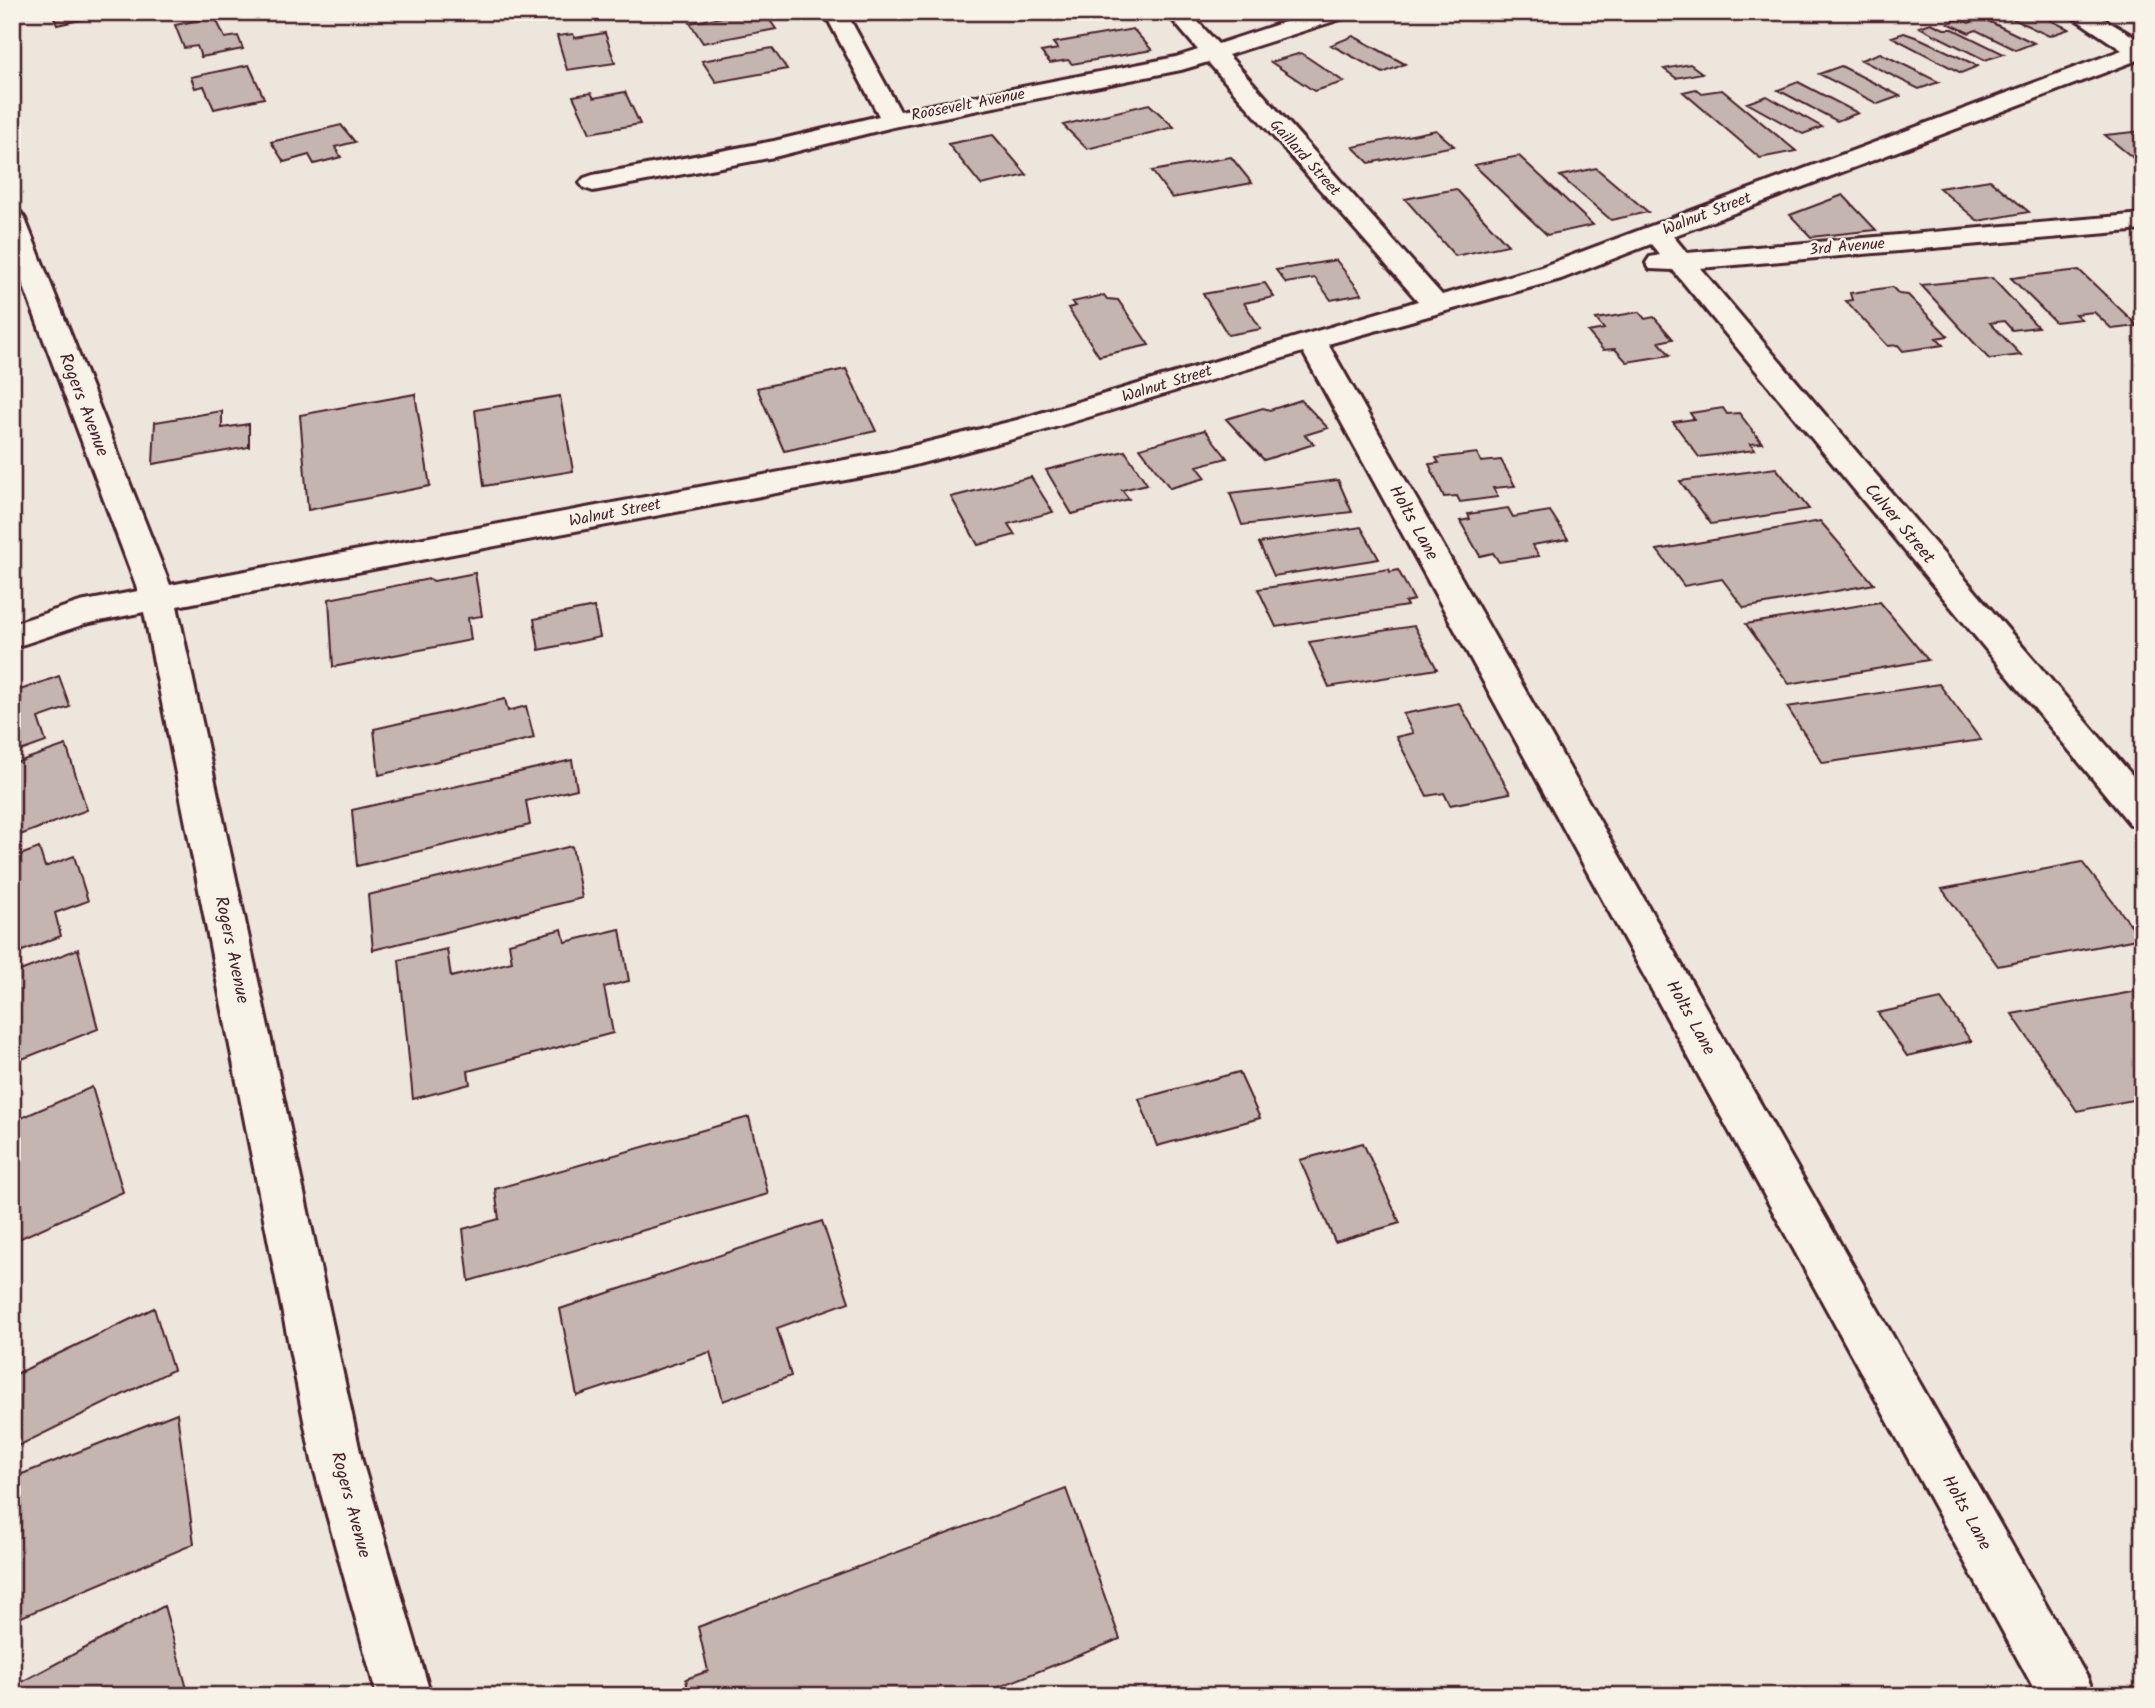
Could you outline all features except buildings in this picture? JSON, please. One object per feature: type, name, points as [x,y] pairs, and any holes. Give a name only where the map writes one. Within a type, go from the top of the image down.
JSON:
[{"type":"street","points":[[835,12],[893,120]]},
{"type":"street","name":"Gaillard Street","points":[[1177,12],[1434,304]]},
{"type":"street","name":"Roosevelt Avenue","points":[[593,183],[774,149],[893,120],[1181,62],[1339,12]]},
{"type":"street","points":[[2077,12],[2142,50]]},
{"type":"street","name":"Walnut Street","points":[[12,636],[80,613],[888,462],[1028,425],[1434,304],[1551,273],[2142,50]]},
{"type":"street","name":"Rogers Avenue","points":[[12,219],[158,598],[337,1461],[404,1696]]},
{"type":"street","name":"3rd Avenue","points":[[1551,273],[2143,222]]},
{"type":"street","name":"Culver Street","points":[[1656,233],[2143,814]]},
{"type":"street","name":"Holts Lane","points":[[1311,340],[2068,1696]]}]
